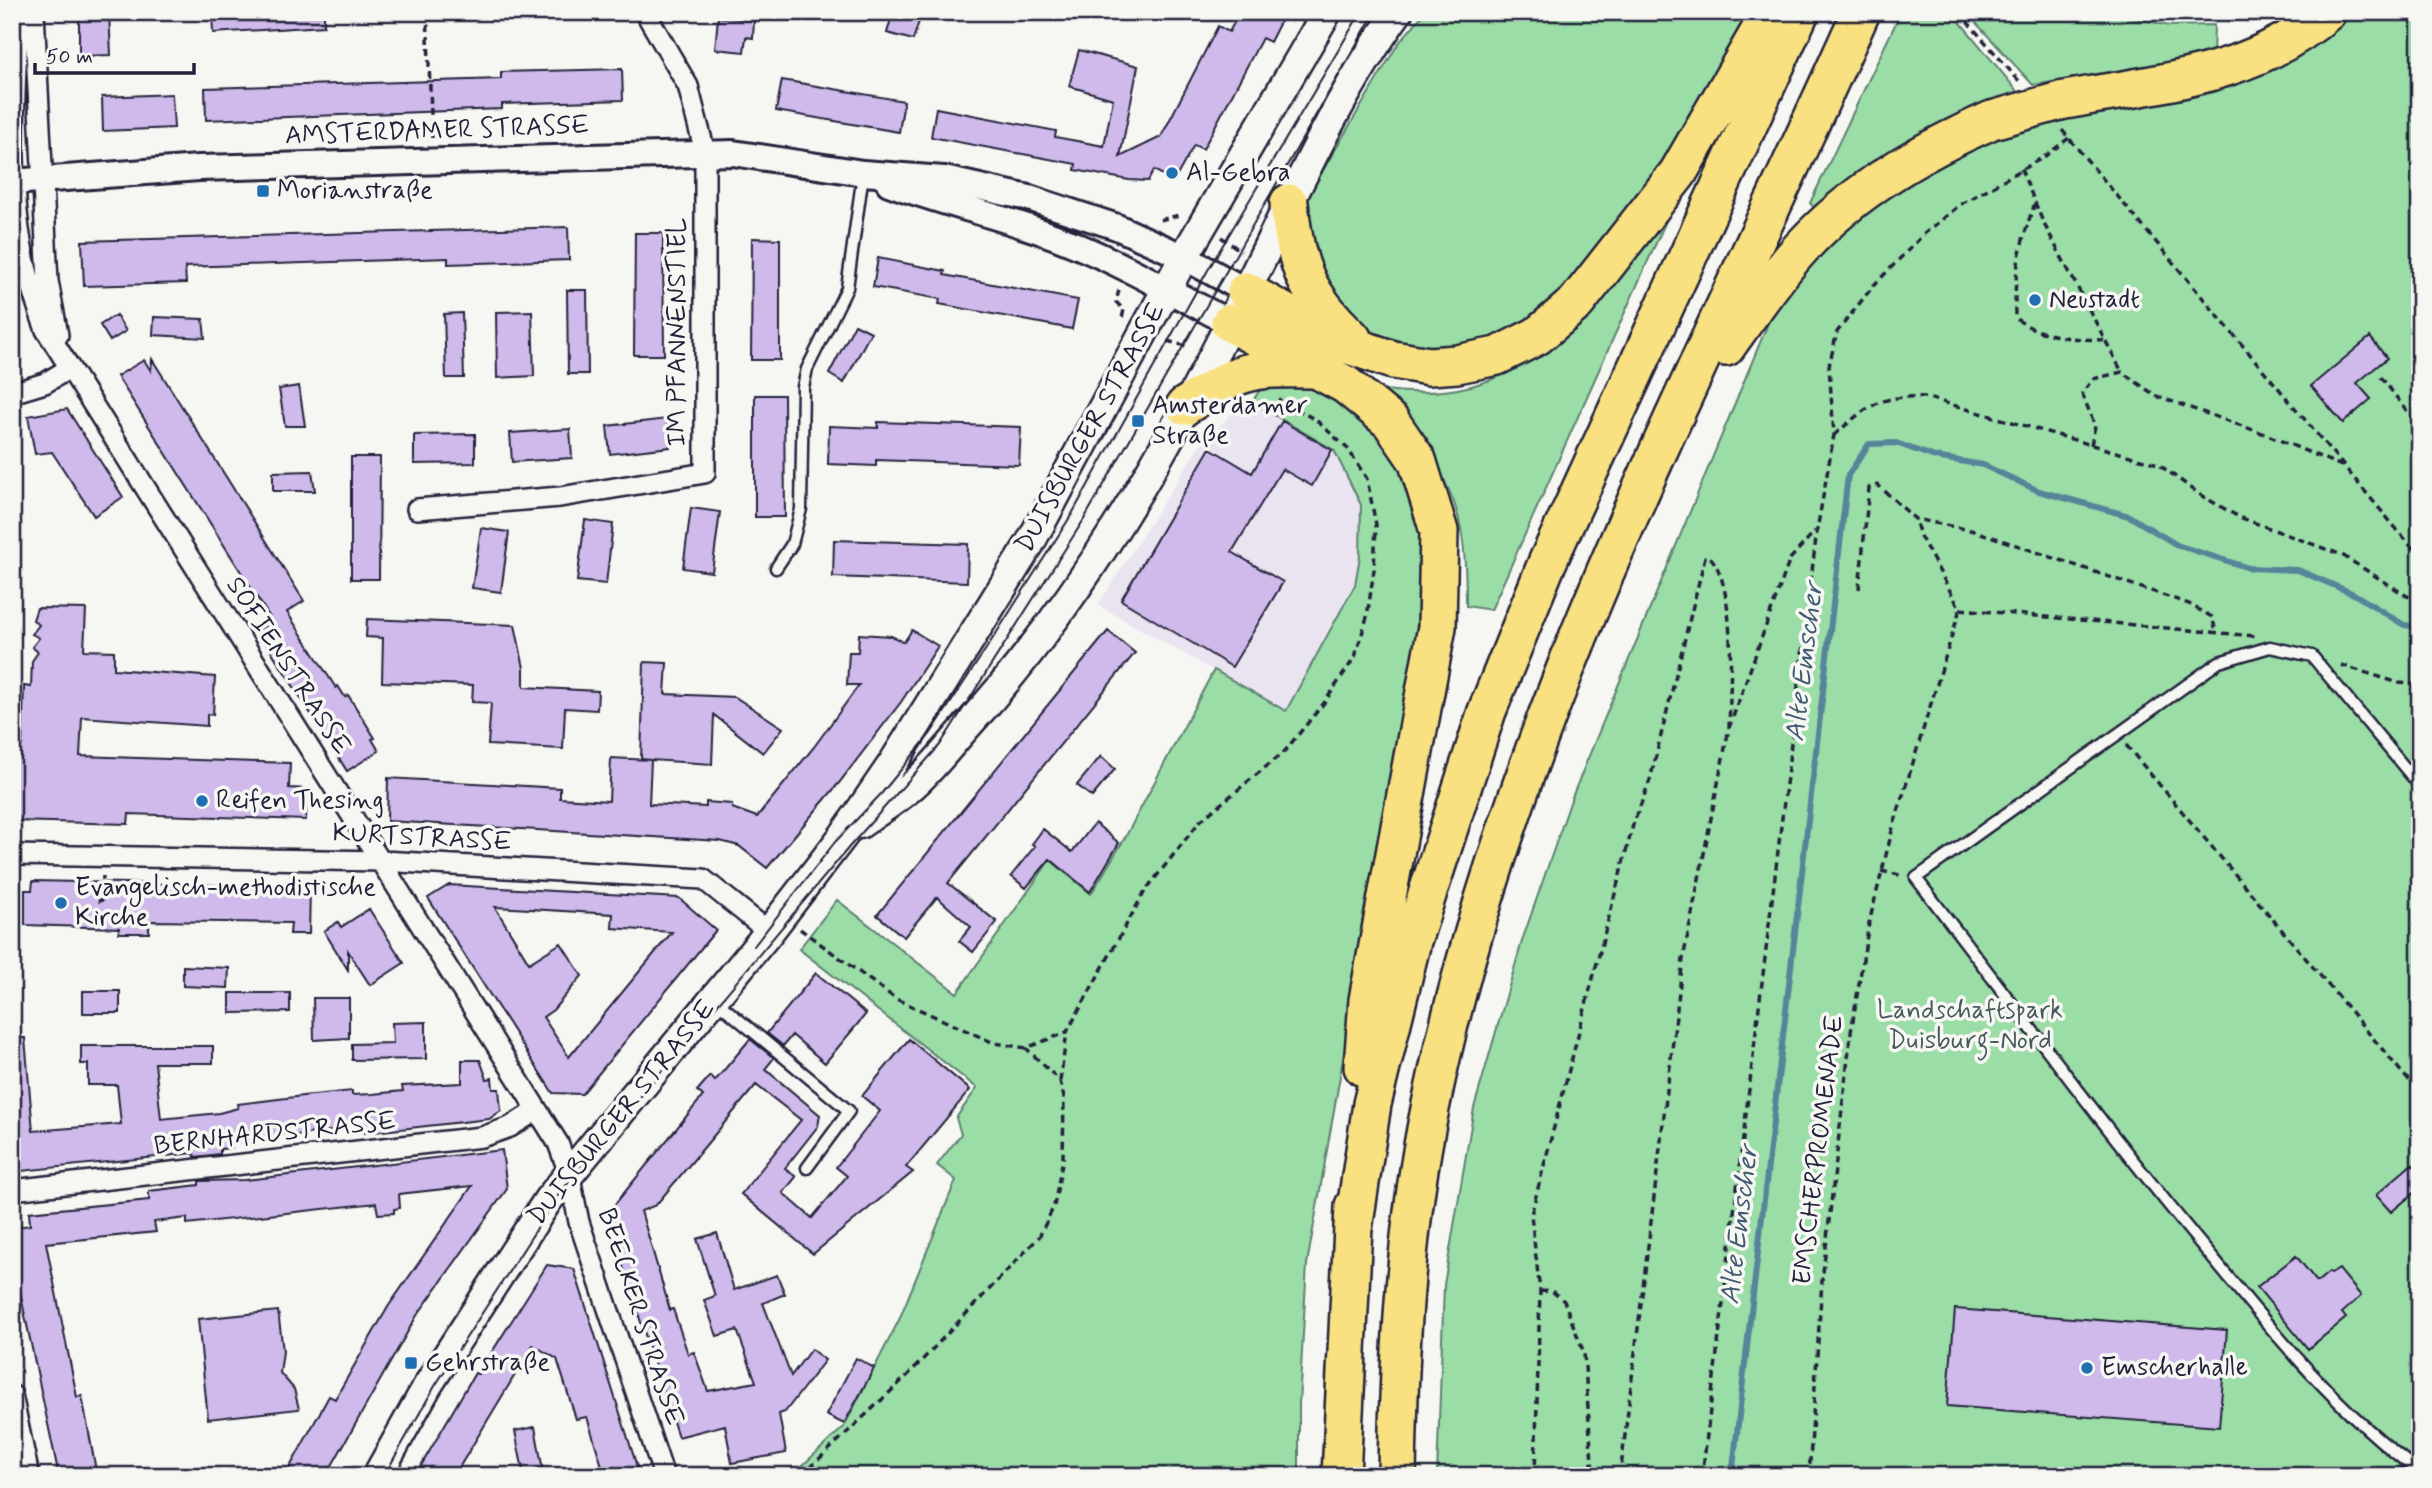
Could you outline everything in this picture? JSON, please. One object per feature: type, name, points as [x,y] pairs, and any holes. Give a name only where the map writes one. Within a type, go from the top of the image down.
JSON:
[{"type":"highway","points":[[1253,277],[1331,339],[1393,360],[1429,366],[1457,365],[1497,356],[1537,336],[1576,303],[1678,173],[1771,12]]},
{"type":"highway","points":[[1353,1229],[1372,1104],[1412,941],[1487,711],[1547,563],[1800,12]]},
{"type":"highway","points":[[1397,1476],[1402,1315],[1413,1210],[1430,1107],[1454,1001],[1486,888],[1528,766],[1580,630],[1673,418],[1777,201],[1861,12]]},
{"type":"highway","points":[[1673,418],[1801,248],[1857,197],[1901,164],[1992,120],[2060,114],[2222,71],[2266,55],[2327,12]]},
{"type":"highway","points":[[1289,203],[1293,249],[1307,287],[1331,318],[1366,351]]},
{"type":"highway","points":[[1222,338],[1318,369],[1346,385],[1391,422],[1416,460],[1439,531],[1437,627],[1427,693],[1368,1000],[1341,1476]]},
{"type":"highway","points":[[1185,406],[1233,376],[1248,371],[1265,367],[1318,369]]},
{"type":"main road","name":"DUISBURGER STRASSE","points":[[377,1476],[428,1385],[569,1173],[776,923],[843,836],[1029,545],[1184,257],[1327,12]]},
{"type":"main road","name":"DUISBURGER STRASSE","points":[[843,836],[912,787],[1016,669],[1103,548],[1144,481],[1222,338],[1337,111],[1398,12]]},
{"type":"street","name":"SOFIENSTRASSE","points":[[18,12],[14,182],[29,282],[46,330],[68,369],[382,861],[558,1143],[569,1173]]},
{"type":"street","name":"SOFIENSTRASSE","points":[[34,12],[48,281],[56,330],[68,369]]},
{"type":"street","points":[[645,12],[688,86],[705,152]]},
{"type":"street","name":"IM PFANNENSTIEL","points":[[417,509],[560,497],[705,473],[705,152]]},
{"type":"street","name":"AMSTERDAMER STRASSE","points":[[14,182],[199,168],[733,153],[863,173],[944,179],[1029,198],[1117,228],[1184,257],[1253,277]]},
{"type":"street","name":"AMSTERDAMER STRASSE","points":[[863,173],[939,202],[1043,232],[1117,264],[1166,290],[1222,338]]},
{"type":"street","points":[[12,393],[46,383],[68,369]]},
{"type":"street","name":"KURTSTRASSE","points":[[12,855],[382,861],[703,879],[776,923]]},
{"type":"street","name":"BERNHARDSTRASSE","points":[[12,1190],[482,1137],[510,1128],[537,1110]]},
{"type":"street","name":"BEECKER STRASSE","points":[[569,1173],[579,1222],[664,1476]]},
{"type":"street","points":[[12,1395],[29,1476]]},
{"type":"lane","points":[[776,569],[792,544],[801,509],[803,387],[807,369],[847,288],[863,173]]},
{"type":"lane","points":[[2420,786],[2312,656],[2270,647],[2219,662],[1916,878],[2159,1194],[2300,1364],[2387,1448],[2420,1472]]},
{"type":"lane","points":[[714,999],[849,1111],[807,1168]]},
{"type":"path","points":[[427,12],[433,161]]},
{"type":"path","points":[[1959,12],[2025,87]]},
{"type":"path","points":[[2060,114],[2069,138],[2420,557]]},
{"type":"path","points":[[1702,1476],[1817,530],[1834,435],[1829,366],[1837,332],[1874,285],[1924,234],[1961,204],[2045,157],[2069,138]]},
{"type":"path","points":[[2021,169],[2035,203],[2122,372],[2156,396],[2265,434],[2345,468]]},
{"type":"path","points":[[2035,203],[2018,248],[2014,281],[2015,318],[2032,331],[2078,340],[2105,340]]},
{"type":"path","points":[[1152,221],[1186,213],[1202,225],[1253,277]]},
{"type":"path","points":[[1116,302],[1124,310],[1121,326],[1144,332],[1222,338]]},
{"type":"path","points":[[801,1476],[908,1374],[1039,1237],[1054,1206],[1063,1158],[1064,1097],[1060,1081],[1068,1032],[1146,891],[1200,821],[1284,752],[1324,703],[1355,657],[1367,617],[1376,525],[1367,479],[1348,449],[1316,420],[1253,386],[1248,371]]},
{"type":"path","points":[[2091,446],[2095,426],[2082,393],[2094,379],[2122,372]]},
{"type":"path","points":[[2381,377],[2420,428]]},
{"type":"path","points":[[1834,435],[1873,405],[1896,396],[1925,397],[2158,464],[2202,496],[2239,517],[2342,555],[2407,596],[2420,600]]},
{"type":"path","points":[[1859,589],[1870,488],[1878,485],[1915,519],[1975,531],[2189,604],[2212,617],[2216,631]]},
{"type":"path","points":[[1915,519],[1920,537],[1960,609],[2250,634],[2270,647]]},
{"type":"path","points":[[1620,1476],[1683,959],[1729,728],[1790,559],[1817,530]]},
{"type":"path","points":[[1535,1476],[1540,1290],[1531,1215],[1629,837],[1650,780],[1705,557],[1710,557],[1716,563],[1724,583],[1731,653],[1729,728]]},
{"type":"path","name":"EMSCHERPROMENADE","points":[[1809,1476],[1822,1281],[1847,1060],[1881,871],[1960,609]]},
{"type":"path","points":[[2312,656],[2399,683],[2420,685]]},
{"type":"path","points":[[2118,736],[2420,1094]]},
{"type":"path","points":[[1881,871],[1916,878]]},
{"type":"path","points":[[98,901],[102,901],[103,883]]},
{"type":"path","points":[[776,923],[896,999],[994,1043],[1027,1048],[1068,1032]]},
{"type":"path","points":[[1027,1048],[1060,1081]]},
{"type":"path","points":[[1540,1290],[1553,1292],[1564,1301],[1584,1353],[1593,1476]]},
{"type":"shaded area","points":[[1252,402],[1334,450],[1361,505],[1360,556],[1355,584],[1285,711],[1098,605],[1200,445],[1238,408]]},
{"type":"green space","points":[[1425,12],[1748,12],[1679,136],[1629,212],[1569,288],[1526,327],[1462,354],[1384,342],[1350,322],[1322,292],[1300,223],[1310,192],[1398,44]]},
{"type":"green space","points":[[1901,12],[1952,12],[2018,92],[1983,105],[1816,210],[1810,203]]},
{"type":"green space","points":[[1966,12],[2110,12],[2169,26],[2214,25],[2213,56],[2033,85]]},
{"type":"green space","name":"Landschaftspark Duisburg-Nord","points":[[2349,12],[2420,12],[2420,1476],[1437,1476],[1444,1285],[1474,1108],[1523,938],[1572,797],[1776,304],[1813,259],[1863,212],[1907,179],[2002,134],[2269,68],[2326,36]]},
{"type":"green space","points":[[1670,212],[1491,610],[1466,606],[1462,536],[1454,502],[1431,462],[1380,400],[1385,390],[1435,392],[1479,384],[1517,368],[1551,345],[1582,317],[1612,285]]},
{"type":"green space","points":[[1269,376],[1304,385],[1335,399],[1361,418],[1383,441],[1400,468],[1413,498],[1421,531],[1425,567],[1419,626],[1307,1264],[1299,1404],[1299,1476],[791,1476],[844,1427],[899,1320],[956,1180],[937,1165],[961,1134],[956,1118],[977,1088],[799,949],[837,900],[957,993],[1050,860],[1091,894],[1126,836],[1214,670],[1286,711],[1355,585],[1360,556],[1361,505],[1334,450],[1252,402]]},
{"type":"building","points":[[79,12],[109,12],[111,55],[79,56]]},
{"type":"building","points":[[212,12],[324,12],[324,26],[213,33]]},
{"type":"building","points":[[893,12],[922,12],[913,40],[887,33]]},
{"type":"building","points":[[1240,12],[1285,12],[1270,42],[1262,38],[1203,149],[1194,145],[1174,181],[1154,170],[1148,181],[1129,180],[1075,170],[1076,164],[931,137],[936,108],[1056,131],[1055,137],[1104,146],[1113,99],[1069,86],[1079,50],[1138,66],[1120,157],[1161,137],[1218,26],[1229,32]]},
{"type":"building","points":[[718,17],[754,20],[753,38],[746,37],[744,52],[715,49]]},
{"type":"building","points":[[622,69],[623,100],[502,104],[502,109],[206,120],[205,88],[501,79],[501,72]]},
{"type":"building","points":[[782,80],[904,101],[899,132],[776,111]]},
{"type":"building","points":[[172,94],[174,128],[103,131],[102,97]]},
{"type":"building","points":[[568,227],[569,260],[448,264],[448,258],[185,267],[186,283],[84,286],[82,241]]},
{"type":"building","points":[[635,233],[663,233],[664,355],[634,355]]},
{"type":"building","points":[[752,238],[780,239],[780,360],[751,360]]},
{"type":"building","points":[[878,258],[945,271],[944,275],[1078,300],[1072,329],[939,304],[940,299],[873,287]]},
{"type":"building","points":[[567,290],[587,290],[588,374],[568,374]]},
{"type":"building","points":[[532,311],[534,376],[497,378],[496,312]]},
{"type":"building","points":[[462,313],[464,378],[446,378],[444,314]]},
{"type":"building","points":[[116,315],[126,331],[110,341],[100,325]]},
{"type":"building","points":[[154,317],[203,319],[205,338],[153,335]]},
{"type":"building","points":[[855,324],[871,332],[844,383],[829,374]]},
{"type":"building","points":[[2370,337],[2387,358],[2357,383],[2371,399],[2343,423],[2311,386]]},
{"type":"building","points":[[152,359],[304,601],[287,612],[336,688],[338,686],[345,697],[348,695],[375,738],[372,739],[379,751],[347,771],[258,630],[272,621],[117,376],[144,360],[151,371]]},
{"type":"building","points":[[299,386],[305,426],[285,426],[279,389]]},
{"type":"building","points":[[755,395],[784,395],[785,517],[755,517]]},
{"type":"building","points":[[67,409],[123,497],[94,516],[52,452],[35,454],[28,416]]},
{"type":"building","points":[[667,419],[670,447],[610,454],[607,426]]},
{"type":"building","points":[[1282,421],[1332,450],[1312,486],[1282,469],[1232,552],[1283,582],[1232,667],[1121,600],[1210,448],[1252,473]]},
{"type":"building","points":[[878,422],[1021,427],[1019,465],[876,460],[876,466],[828,464],[829,426],[878,428]]},
{"type":"building","points":[[570,429],[572,458],[512,462],[510,433]]},
{"type":"building","points":[[475,434],[475,463],[414,464],[414,435]]},
{"type":"building","points":[[351,457],[380,457],[379,579],[351,579]]},
{"type":"building","points":[[312,471],[315,491],[273,491],[273,472]]},
{"type":"building","points":[[691,508],[720,512],[712,572],[683,568]]},
{"type":"building","points":[[585,520],[613,524],[606,584],[577,581]]},
{"type":"building","points":[[481,528],[509,532],[501,592],[472,588]]},
{"type":"building","points":[[834,540],[968,544],[967,582],[833,577]]},
{"type":"building","points":[[37,608],[86,609],[84,650],[114,651],[114,669],[215,677],[213,715],[207,714],[207,726],[82,717],[80,756],[290,763],[289,788],[307,789],[306,820],[129,814],[128,824],[12,821],[12,744],[22,744],[24,686],[31,687],[32,661],[38,652],[32,647],[39,638],[32,634],[39,625],[33,620]]},
{"type":"building","points":[[367,619],[515,625],[524,668],[524,687],[598,691],[597,710],[565,708],[563,749],[488,745],[491,703],[472,702],[473,685],[382,682],[383,638],[366,637]]},
{"type":"building","points":[[912,630],[938,646],[901,702],[839,783],[767,868],[739,846],[720,841],[387,821],[388,778],[560,788],[560,798],[609,801],[611,758],[651,760],[649,804],[706,807],[706,802],[732,804],[732,808],[757,817],[814,747],[859,685],[847,685],[849,652],[858,652],[859,634],[891,636],[904,642]]},
{"type":"building","points":[[1108,631],[1135,653],[948,883],[997,922],[973,952],[959,941],[971,927],[937,897],[904,937],[877,915]]},
{"type":"building","points":[[644,662],[667,663],[665,694],[735,697],[783,728],[763,753],[714,715],[712,764],[641,759]]},
{"type":"building","points":[[1101,756],[1115,769],[1092,797],[1077,785]]},
{"type":"building","points":[[1095,823],[1119,843],[1090,892],[1050,859],[1026,888],[1011,876],[1035,846],[1032,844],[1043,829],[1072,852]]},
{"type":"building","points":[[33,881],[310,887],[309,934],[290,934],[291,923],[149,921],[149,933],[119,933],[119,928],[25,925],[25,890],[32,890]]},
{"type":"building","points":[[449,885],[679,898],[716,930],[582,1094],[553,1093],[428,898]],"holes":[[[495,907],[613,914],[612,928],[672,932],[569,1057],[543,1017],[553,1010],[582,976],[561,943],[529,963]]]},
{"type":"building","points":[[369,909],[404,963],[370,985],[348,951],[348,970],[324,931],[338,922],[341,927]]},
{"type":"building","points":[[183,966],[229,968],[228,988],[183,986]]},
{"type":"building","points":[[816,973],[866,1014],[825,1063],[792,1035],[783,1046],[767,1033]]},
{"type":"building","points":[[83,991],[120,991],[120,1013],[83,1013]]},
{"type":"building","points":[[230,993],[290,993],[290,1012],[230,1013]]},
{"type":"building","points":[[313,998],[349,998],[349,1038],[314,1040]]},
{"type":"building","points":[[426,1022],[426,1059],[352,1060],[352,1044],[393,1043],[392,1023]]},
{"type":"building","points":[[12,1038],[25,1038],[33,1131],[121,1124],[117,1085],[88,1085],[88,1064],[81,1064],[81,1046],[213,1046],[213,1063],[155,1063],[161,1119],[219,1113],[238,1108],[237,1104],[303,1096],[352,1091],[352,1095],[372,1094],[403,1091],[402,1086],[462,1083],[462,1060],[480,1060],[487,1079],[492,1078],[493,1089],[499,1089],[501,1111],[489,1119],[365,1133],[364,1127],[232,1143],[232,1148],[220,1149],[220,1154],[195,1157],[194,1153],[12,1172]]},
{"type":"building","points":[[750,1039],[774,1058],[765,1069],[820,1115],[818,1126],[785,1168],[796,1177],[783,1193],[812,1218],[847,1176],[836,1167],[880,1111],[862,1096],[909,1039],[970,1090],[906,1167],[913,1172],[813,1254],[741,1194],[801,1120],[756,1085],[656,1205],[641,1211],[670,1310],[673,1309],[688,1354],[694,1352],[708,1391],[756,1382],[737,1330],[717,1336],[704,1300],[715,1296],[697,1239],[717,1233],[734,1290],[777,1275],[785,1294],[763,1303],[791,1376],[811,1349],[825,1360],[785,1412],[779,1414],[786,1453],[732,1463],[725,1425],[678,1437],[608,1220],[615,1204],[703,1096],[697,1091],[710,1076],[715,1081]]},
{"type":"building","points":[[502,1150],[507,1189],[416,1317],[326,1476],[285,1476],[329,1396],[335,1399],[388,1307],[472,1186],[399,1194],[400,1208],[394,1209],[394,1213],[378,1214],[376,1203],[187,1224],[187,1218],[154,1222],[156,1232],[46,1243],[77,1397],[82,1396],[95,1465],[95,1476],[59,1476],[12,1254],[12,1228],[30,1225],[29,1212],[149,1200],[149,1191],[199,1185],[199,1181],[245,1180]]},
{"type":"building","points":[[2412,1164],[2420,1173],[2420,1188],[2391,1212],[2376,1195]]},
{"type":"building","points":[[2296,1256],[2317,1282],[2329,1272],[2331,1274],[2339,1269],[2361,1296],[2342,1313],[2346,1318],[2308,1349],[2257,1287]]},
{"type":"building","points":[[547,1265],[574,1269],[640,1476],[605,1476],[587,1417],[576,1419],[557,1359],[533,1345],[454,1476],[415,1476],[475,1373],[478,1374]]},
{"type":"building","name":"Emscherhalle","points":[[1955,1309],[2227,1330],[2219,1427],[1947,1406]]},
{"type":"building","points":[[278,1311],[283,1351],[280,1373],[294,1389],[299,1409],[208,1419],[198,1319]]},
{"type":"building","points":[[856,1358],[874,1368],[844,1424],[826,1415]]},
{"type":"building","points":[[535,1427],[544,1476],[524,1476],[515,1431]]},
{"type":"waterway","name":"Alte Emscher","points":[[1732,1476],[1848,475],[1869,444],[1896,443],[1935,457],[1983,465],[2039,491],[2129,516],[2177,545],[2249,568],[2298,570],[2354,594],[2404,625],[2420,627]]},
{"type":"tram line","points":[[754,946],[835,842],[881,794],[931,733],[997,632],[1072,514],[1208,270],[1361,12]]},
{"type":"tram line","points":[[384,1476],[435,1386],[559,1194],[850,846],[940,745],[1083,521],[1375,12]]},
{"type":"place","name":"Al-Gebra","points":[[1172,173]]},
{"type":"place","name":"Morianstraße","points":[[263,191]]},
{"type":"place","name":"Neustadt","points":[[2035,300]]},
{"type":"place","name":"Amsterdamer Straße","points":[[1138,421]]},
{"type":"place","name":"Reifen Thesing","points":[[202,801]]},
{"type":"place","name":"Evangelisch-methodistische Kirche","points":[[61,903]]},
{"type":"place","name":"Gehrstraße","points":[[411,1363]]},
{"type":"place","name":"Emscherhalle","points":[[2087,1368]]}]
